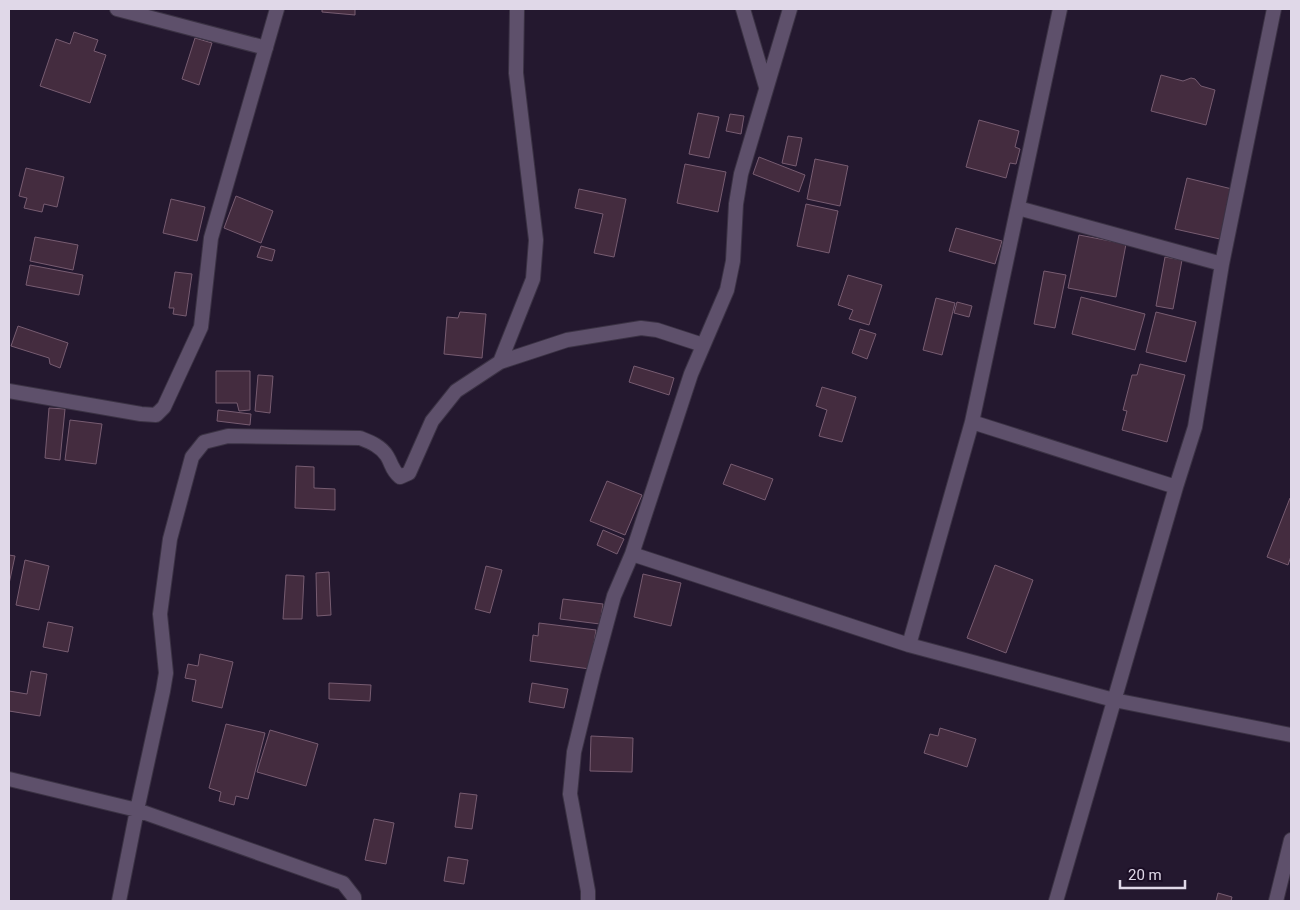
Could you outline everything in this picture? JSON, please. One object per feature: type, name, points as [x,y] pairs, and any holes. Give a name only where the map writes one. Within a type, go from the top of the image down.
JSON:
[{"type":"street","points":[[117,9],[266,48]]},
{"type":"street","points":[[9,391],[141,414],[156,415],[164,407],[201,327],[211,238],[277,9]]},
{"type":"street","points":[[500,362],[533,279],[536,240],[516,73],[517,9]]},
{"type":"street","points":[[743,9],[766,88]]},
{"type":"street","points":[[588,901],[588,891],[570,794],[574,752],[614,596],[632,554],[691,374],[727,290],[733,261],[736,204],[741,174],[790,9]]},
{"type":"street","points":[[909,645],[972,422],[1060,9]]},
{"type":"street","points":[[1056,901],[1195,427],[1222,264],[1274,9]]},
{"type":"street","points":[[1018,208],[1222,264]]},
{"type":"street","points":[[119,901],[166,673],[160,614],[170,539],[192,457],[204,442],[228,436],[360,438],[374,443],[386,455],[393,471],[400,478],[409,474],[432,421],[456,391],[500,362],[567,340],[641,328],[657,330],[703,345]]},
{"type":"street","points":[[972,422],[1176,487]]},
{"type":"street","points":[[632,554],[909,645],[1114,700],[1291,735]]},
{"type":"street","points":[[9,779],[137,810],[343,883],[354,897],[354,901]]},
{"type":"street","points":[[1276,901],[1291,840]]},
{"type":"building","points":[[322,9],[355,9],[355,15],[322,12]]},
{"type":"building","points":[[74,32],[98,40],[94,51],[106,55],[90,103],[40,86],[56,39],[70,44]]},
{"type":"building","points":[[195,38],[212,43],[199,85],[182,79]]},
{"type":"building","points":[[1161,75],[1183,81],[1191,78],[1195,79],[1201,86],[1215,90],[1206,125],[1151,111]]},
{"type":"building","points":[[698,113],[719,117],[709,158],[689,154]]},
{"type":"building","points":[[730,114],[744,116],[741,134],[726,131]]},
{"type":"building","points":[[979,120],[1019,131],[1015,147],[1020,149],[1016,164],[1010,163],[1006,178],[966,167]]},
{"type":"building","points":[[788,136],[802,138],[796,166],[782,163]]},
{"type":"building","points":[[759,157],[805,175],[799,192],[753,174]]},
{"type":"building","points":[[815,159],[848,166],[840,206],[807,199]]},
{"type":"building","points":[[685,164],[726,172],[718,212],[677,203]]},
{"type":"building","points":[[26,168],[64,177],[57,207],[44,204],[42,212],[24,208],[27,198],[19,196]]},
{"type":"building","points":[[1187,178],[1232,189],[1220,239],[1175,229]]},
{"type":"building","points":[[579,189],[626,199],[614,257],[594,253],[603,214],[575,208]]},
{"type":"building","points":[[236,196],[273,211],[261,243],[224,228]]},
{"type":"building","points":[[171,199],[205,207],[197,241],[163,233]]},
{"type":"building","points":[[806,204],[838,211],[829,253],[797,246]]},
{"type":"building","points":[[956,228],[1002,241],[995,264],[949,251]]},
{"type":"building","points":[[1079,235],[1126,244],[1116,297],[1068,288]]},
{"type":"building","points":[[35,237],[78,245],[73,270],[30,261]]},
{"type":"building","points":[[261,246],[275,250],[272,261],[257,257]]},
{"type":"building","points":[[1165,257],[1182,260],[1173,309],[1156,306]]},
{"type":"building","points":[[30,265],[83,275],[79,295],[26,285]]},
{"type":"building","points":[[1044,271],[1066,275],[1055,328],[1034,324]]},
{"type":"building","points":[[175,272],[192,274],[186,316],[173,314],[174,308],[169,308]]},
{"type":"building","points":[[848,275],[882,285],[869,325],[849,319],[853,310],[838,305]]},
{"type":"building","points":[[1081,297],[1145,314],[1135,350],[1072,334]]},
{"type":"building","points":[[936,298],[955,303],[942,355],[923,350]]},
{"type":"building","points":[[957,302],[972,306],[969,317],[954,313]]},
{"type":"building","points":[[460,312],[486,314],[482,358],[444,354],[447,317],[458,318]]},
{"type":"building","points":[[1156,312],[1196,322],[1186,362],[1146,352]]},
{"type":"building","points":[[18,326],[68,343],[60,368],[50,364],[49,358],[11,346]]},
{"type":"building","points":[[860,329],[876,334],[867,359],[852,353]]},
{"type":"building","points":[[1140,364],[1185,375],[1167,442],[1122,430],[1127,411],[1123,410],[1132,375],[1137,375]]},
{"type":"building","points":[[634,366],[674,378],[669,395],[629,382]]},
{"type":"building","points":[[216,371],[250,371],[250,410],[239,411],[237,403],[216,403]]},
{"type":"building","points":[[258,375],[273,376],[270,413],[255,411]]},
{"type":"building","points":[[822,387],[856,397],[842,442],[819,436],[827,410],[816,406]]},
{"type":"building","points":[[49,408],[65,409],[60,460],[45,458]]},
{"type":"building","points":[[218,410],[251,414],[250,425],[217,421]]},
{"type":"building","points":[[70,420],[102,424],[96,464],[65,460]]},
{"type":"building","points":[[731,464],[773,479],[765,500],[723,484]]},
{"type":"building","points":[[296,466],[314,467],[314,488],[335,489],[335,510],[295,508]]},
{"type":"building","points":[[607,481],[642,495],[625,535],[590,521]]},
{"type":"building","points":[[1290,498],[1291,556],[1288,565],[1267,557]]},
{"type":"building","points":[[603,530],[624,539],[617,554],[597,545]]},
{"type":"building","points":[[9,555],[15,556],[9,584]]},
{"type":"building","points":[[25,560],[49,566],[39,610],[16,605]]},
{"type":"building","points":[[995,565],[1033,580],[1006,653],[967,638]]},
{"type":"building","points":[[486,566],[502,570],[490,613],[475,609]]},
{"type":"building","points":[[329,572],[331,615],[317,616],[316,573]]},
{"type":"building","points":[[643,574],[681,583],[671,626],[634,617]]},
{"type":"building","points":[[286,575],[304,576],[302,619],[283,619]]},
{"type":"building","points":[[563,599],[603,604],[600,624],[560,619]]},
{"type":"building","points":[[48,622],[73,627],[68,652],[43,647]]},
{"type":"building","points":[[539,623],[596,630],[590,669],[530,661],[533,635],[538,636]]},
{"type":"building","points":[[200,654],[233,662],[222,708],[192,701],[196,680],[185,678],[188,664],[198,666]]},
{"type":"building","points":[[31,671],[47,674],[40,716],[9,711],[9,691],[27,694]]},
{"type":"building","points":[[329,683],[371,685],[370,701],[329,699]]},
{"type":"building","points":[[532,683],[568,689],[564,708],[529,702]]},
{"type":"building","points":[[226,724],[265,733],[248,799],[236,796],[234,805],[219,801],[221,792],[209,788]]},
{"type":"building","points":[[940,728],[976,739],[967,767],[924,753],[930,734],[938,736]]},
{"type":"building","points":[[270,730],[318,744],[306,786],[257,772]]},
{"type":"building","points":[[591,736],[633,738],[632,772],[590,771]]},
{"type":"building","points":[[460,793],[477,795],[472,829],[455,827]]},
{"type":"building","points":[[374,819],[394,823],[386,864],[365,860]]},
{"type":"building","points":[[448,857],[468,860],[464,884],[444,881]]},
{"type":"building","points":[[1218,893],[1232,897],[1231,901],[1216,901]]}]
